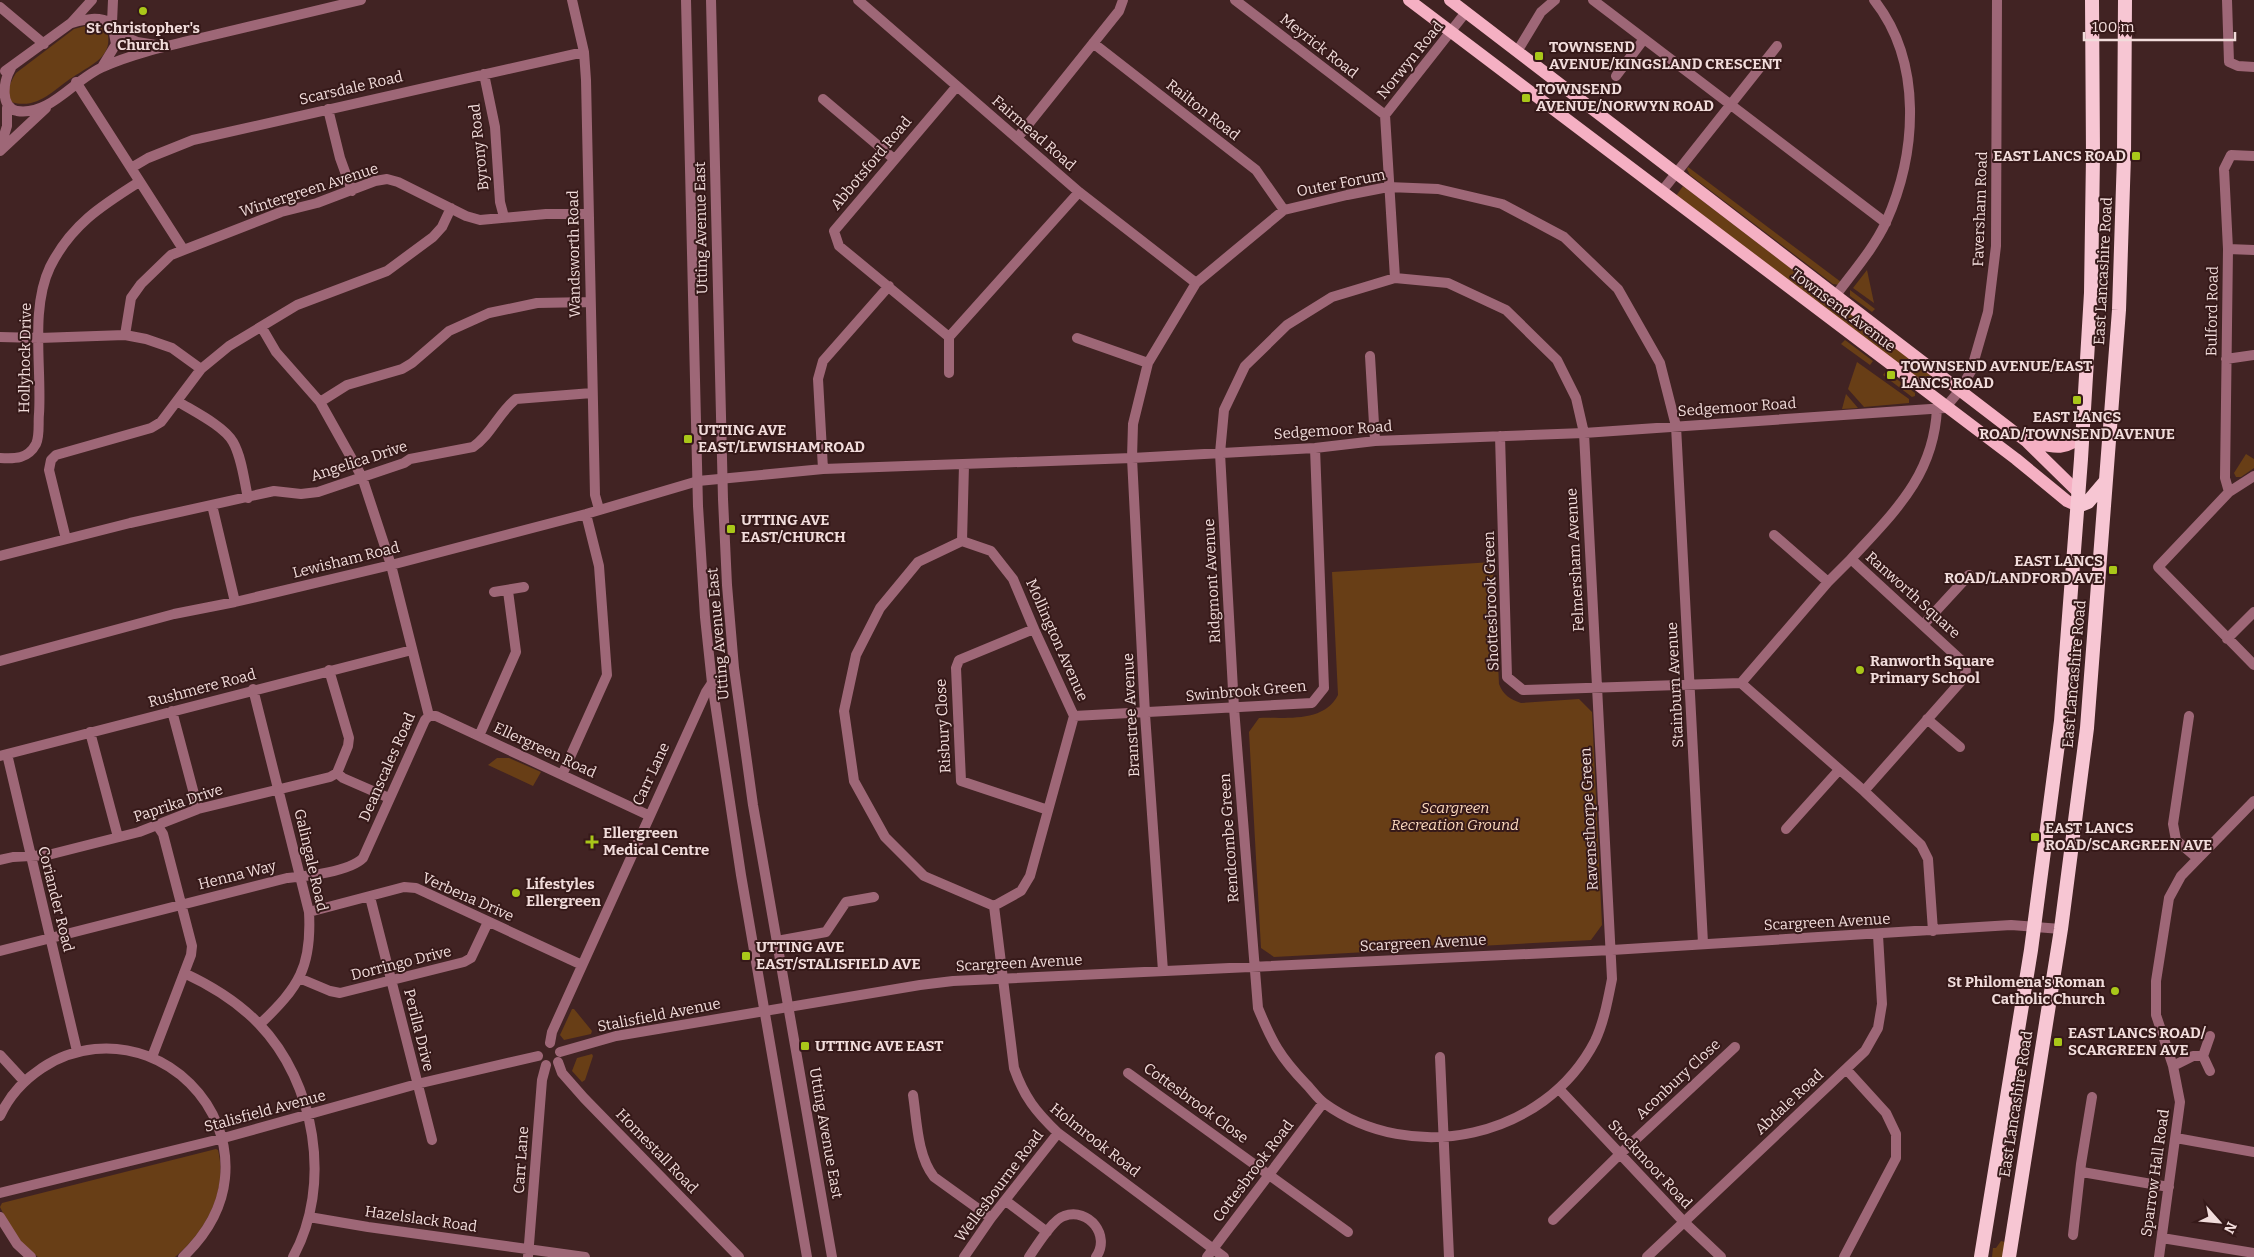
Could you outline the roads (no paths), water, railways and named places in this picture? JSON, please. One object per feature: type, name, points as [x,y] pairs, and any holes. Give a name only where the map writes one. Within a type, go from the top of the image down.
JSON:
[{"type":"highway","name":"East Lancashire Road","points":[[1981,1257],[2034,927],[2061,721],[2082,500],[2083,434],[2091,293],[2093,155],[2092,0]]},
{"type":"highway","name":"East Lancashire Road","points":[[2008,1257],[2060,929],[2087,728],[2119,310],[2124,155],[2124,0]]},
{"type":"highway","points":[[2103,522],[2082,500],[2106,481]]},
{"type":"main road","name":"Townsend Avenue","points":[[1409,0],[1662,191],[1941,408],[2016,459],[2067,501],[2082,500]]},
{"type":"main road","name":"Townsend Avenue","points":[[1450,0],[1518,50],[2026,441],[2082,500]]},
{"type":"main road","points":[[2026,441],[2060,447],[2076,442],[2083,434]]},
{"type":"street","points":[[0,74],[11,68],[71,23],[92,0]]},
{"type":"street","points":[[102,67],[116,44],[112,23],[113,0]]},
{"type":"street","points":[[0,149],[76,82],[102,67],[166,47],[361,0]]},
{"type":"street","name":"Wandsworth Road","points":[[572,0],[584,52],[595,495],[599,509]]},
{"type":"street","name":"Utting Avenue East","points":[[686,0],[698,482],[705,617],[712,683],[764,1011],[807,1257]]},
{"type":"street","name":"Utting Avenue East","points":[[711,0],[722,478],[727,586],[734,668],[754,805],[832,1257]]},
{"type":"street","name":"Fairmead Road","points":[[858,0],[1018,137],[1079,192],[1196,283]]},
{"type":"street","points":[[1018,137],[1118,11],[1123,0]]},
{"type":"street","name":"Meyrick Road","points":[[1235,0],[1385,115]]},
{"type":"street","points":[[1518,50],[1541,12],[1555,0]]},
{"type":"street","points":[[1593,0],[1886,223]]},
{"type":"street","points":[[1836,295],[1886,223],[1900,185],[1910,142],[1909,89],[1901,47],[1874,0]]},
{"type":"street","name":"Faversham Road","points":[[1941,408],[1960,390],[1971,371],[1988,312],[1996,246],[1997,0]]},
{"type":"street","points":[[2227,0],[2229,62],[2238,66],[2254,67]]},
{"type":"street","points":[[0,7],[44,44]]},
{"type":"street","name":"Norwyn Road","points":[[1395,278],[1385,115],[1466,12]]},
{"type":"street","points":[[71,23],[88,18],[103,19],[112,23]]},
{"type":"street","points":[[115,34],[137,42],[166,47]]},
{"type":"street","points":[[1616,76],[1644,39]]},
{"type":"street","name":"Railton Road","points":[[1092,44],[1256,170],[1284,210]]},
{"type":"street","points":[[1662,191],[1777,46]]},
{"type":"street","name":"Scarsdale Road","points":[[131,168],[148,158],[193,140],[328,108],[584,52]]},
{"type":"street","points":[[0,149],[7,126],[1,90],[4,79],[11,68]]},
{"type":"street","name":"Byrony Road","points":[[484,74],[495,127],[500,202],[504,217]]},
{"type":"street","points":[[76,82],[183,249]]},
{"type":"street","name":"Abbotsford Road","points":[[949,337],[839,246],[834,231],[957,86]]},
{"type":"street","points":[[823,99],[894,159]]},
{"type":"street","points":[[3,103],[17,111],[32,110],[50,104]]},
{"type":"street","points":[[328,108],[340,158],[352,191]]},
{"type":"street","name":"Bulford Road","points":[[2229,492],[2225,478],[2228,249],[2224,169],[2231,156],[2254,156]]},
{"type":"street","name":"Wintergreen Avenue","points":[[125,335],[127,312],[131,298],[141,284],[171,255],[281,212],[317,203],[387,179],[398,182],[480,220],[504,217],[588,214]]},
{"type":"street","name":"Hollyhock Drive","points":[[0,458],[15,459],[27,455],[37,442],[40,390],[39,338],[41,295],[50,268],[63,245],[80,223],[98,207],[139,182]]},
{"type":"street","name":"Outer Forum","points":[[1132,458],[1133,424],[1148,363],[1196,283],[1284,210],[1388,187],[1438,190],[1502,204],[1564,236],[1618,289],[1660,363],[1676,426]]},
{"type":"street","points":[[949,373],[949,337],[1079,192]]},
{"type":"street","points":[[66,538],[49,470],[51,460],[56,455],[151,428],[160,422],[201,369],[229,346],[297,306],[375,276],[398,264],[434,237],[442,227],[451,208]]},
{"type":"street","points":[[2228,249],[2254,250]]},
{"type":"street","name":"Felmersham Avenue","points":[[1395,278],[1448,283],[1506,310],[1556,360],[1576,398],[1584,433],[1596,686]]},
{"type":"street","name":"Ridgmont Avenue","points":[[1234,708],[1220,453],[1224,410],[1245,366],[1287,325],[1332,296],[1395,278]]},
{"type":"street","points":[[823,469],[818,379],[823,361],[889,286]]},
{"type":"street","points":[[320,402],[347,385],[402,369],[412,363],[449,331],[488,313],[537,302],[590,302]]},
{"type":"street","name":"Deanscales Road","points":[[262,328],[276,352],[320,402],[362,477],[391,565],[429,716],[425,720],[362,858],[356,864],[300,877]]},
{"type":"street","points":[[0,337],[39,338],[125,335],[146,339],[172,348],[201,369]]},
{"type":"street","points":[[1077,338],[1148,363]]},
{"type":"street","points":[[2226,358],[2254,355]]},
{"type":"street","points":[[1370,356],[1375,441]]},
{"type":"street","name":"Angelica Drive","points":[[0,556],[66,538],[274,492],[302,494],[318,492],[404,464],[410,459],[473,446],[480,442],[507,406],[516,399],[592,394]]},
{"type":"street","points":[[177,401],[227,434],[233,443],[238,458],[248,498]]},
{"type":"street","points":[[1851,559],[1901,503],[1923,470],[1932,447],[1941,408]]},
{"type":"street","name":"Sedgemoor Road","points":[[698,482],[823,469],[1132,458],[1315,448],[1375,441],[1584,433],[1941,408]]},
{"type":"street","name":"Stainburn Avenue","points":[[1676,426],[1702,943]]},
{"type":"street","name":"Shottesbrook Green","points":[[1500,436],[1507,677],[1523,690],[1596,686],[1741,683]]},
{"type":"street","name":"Swinbrook Green","points":[[1074,716],[1145,714],[1312,703],[1324,688],[1315,448]]},
{"type":"street","name":"Branstree Avenue","points":[[1132,458],[1145,714],[1163,971]]},
{"type":"street","points":[[964,465],[962,541],[918,562],[880,608],[856,655],[844,711],[854,781],[885,837],[924,876],[994,906],[1003,980]]},
{"type":"street","points":[[2254,476],[2229,492],[2158,567],[2254,665]]},
{"type":"street","name":"Lewisham Road","points":[[0,661],[174,614],[235,602],[391,565],[586,514],[698,482]]},
{"type":"street","points":[[212,505],[235,602]]},
{"type":"street","points":[[562,775],[607,676],[599,566],[586,514]]},
{"type":"street","points":[[1774,535],[1828,582]]},
{"type":"street","name":"Mollington Avenue","points":[[962,541],[991,551],[1013,579],[1074,716],[1030,876],[1021,890],[994,906]]},
{"type":"street","name":"Ranworth Square","points":[[1741,683],[1828,582],[1851,559],[1964,663],[1966,670],[1964,678],[1864,791]]},
{"type":"street","points":[[1924,625],[1969,575]]},
{"type":"street","points":[[494,592],[524,587]]},
{"type":"street","points":[[479,736],[516,652],[508,591]]},
{"type":"street","points":[[2227,638],[2254,612]]},
{"type":"street","name":"Risbury Close","points":[[1034,629],[959,660],[956,668],[961,781],[1048,810]]},
{"type":"street","name":"Rushmere Road","points":[[3,755],[412,650]]},
{"type":"street","points":[[329,670],[349,738],[348,746],[337,773],[343,778],[389,798]]},
{"type":"street","name":"Carr Lane","points":[[550,1044],[552,1032],[648,815],[712,683]]},
{"type":"street","points":[[1741,683],[1864,791],[1921,845],[1928,859],[1933,931]]},
{"type":"street","name":"Ravensthorpe Green","points":[[1443,1138],[1476,1134],[1506,1124],[1536,1107],[1559,1089],[1577,1068],[1595,1041],[1606,1009],[1612,979],[1612,950],[1596,686]]},
{"type":"street","name":"Galingale Road","points":[[253,690],[309,912],[310,938],[306,962],[299,978],[289,995],[260,1024]]},
{"type":"street","name":"Rendcombe Green","points":[[1234,708],[1258,1008],[1272,1040],[1288,1066],[1323,1103],[1349,1118],[1377,1130],[1403,1136],[1443,1138]]},
{"type":"street","points":[[172,711],[198,809]]},
{"type":"street","name":"Ellergreen Road","points":[[429,716],[436,716],[648,815]]},
{"type":"street","points":[[2189,716],[2173,824],[2176,840],[2197,858]]},
{"type":"street","points":[[1927,719],[1960,747]]},
{"type":"street","points":[[90,732],[118,837]]},
{"type":"street","name":"Coriander Road","points":[[3,755],[30,855],[77,1051]]},
{"type":"street","points":[[1786,828],[1839,770]]},
{"type":"street","name":"Paprika Drive","points":[[0,860],[30,855],[48,855],[139,832],[198,809],[330,777],[337,773]]},
{"type":"street","name":"Sparrow Hall Road","points":[[2159,1257],[2180,1102],[2173,1066],[2156,1015],[2156,981],[2169,898],[2181,876],[2254,801]]},
{"type":"street","points":[[152,1056],[191,955],[192,946],[163,834],[157,825]]},
{"type":"street","name":"Henna Way","points":[[0,951],[287,878],[300,877]]},
{"type":"street","name":"Verbena Drive","points":[[309,912],[404,887],[416,888],[582,964]]},
{"type":"street","name":"Perilla Drive","points":[[370,897],[432,1140]]},
{"type":"street","points":[[777,941],[826,932],[846,902],[874,897]]},
{"type":"street","name":"Dorringo Drive","points":[[299,978],[330,991],[340,993],[391,982],[464,962],[471,958],[488,922]]},
{"type":"street","name":"Scargreen Avenue","points":[[764,1011],[920,985],[1254,966],[1612,950],[2010,925],[2060,929]]},
{"type":"street","name":"Abdale Road","points":[[1647,1257],[1865,1051],[1878,1028],[1882,1004],[1878,934]]},
{"type":"street","points":[[184,973],[228,997],[260,1024],[280,1050],[310,1115],[314,1166],[309,1217],[293,1257]]},
{"type":"street","name":"Holmrook Road","points":[[1003,980],[1014,1068],[1020,1087],[1036,1113],[1058,1133],[1210,1253],[1224,1257]]},
{"type":"street","name":"Stalisfield Avenue","points":[[546,1065],[552,1065],[559,1057],[616,1036],[764,1011]]},
{"type":"street","points":[[2210,1036],[2203,1056],[2210,1071]]},
{"type":"street","points":[[546,1065],[541,1062],[538,1056],[540,1048],[550,1044],[556,1046],[559,1057]]},
{"type":"street","name":"Aconbury Close","points":[[1553,1220],[1620,1154],[1735,1047]]},
{"type":"street","points":[[0,1116],[24,1081],[50,1062],[77,1051],[120,1049],[152,1056],[180,1073],[201,1095],[218,1124],[224,1153],[225,1178],[222,1195],[208,1227],[195,1245],[183,1257]]},
{"type":"street","points":[[0,1055],[24,1081]]},
{"type":"street","name":"Stalisfield Avenue","points":[[0,1194],[220,1139],[417,1084],[538,1056]]},
{"type":"street","points":[[2173,1066],[2193,1056],[2203,1056]]},
{"type":"street","name":"Homestall Road","points":[[559,1057],[562,1072],[584,1098],[739,1257]]},
{"type":"street","points":[[1440,1057],[1449,1257]]},
{"type":"street","name":"Carr Lane","points":[[529,1253],[542,1080],[546,1065]]},
{"type":"street","points":[[1844,1257],[1896,1158],[1896,1134],[1886,1113],[1846,1069]]},
{"type":"street","name":"Cottesbrook Close","points":[[1128,1072],[1348,1232]]},
{"type":"street","name":"Stockmoor Road","points":[[1559,1089],[1684,1222],[1721,1257]]},
{"type":"street","points":[[913,1095],[924,1157],[928,1168],[934,1177],[991,1218]]},
{"type":"street","points":[[2072,1235],[2078,1183],[2082,1172],[2081,1164],[2092,1097]]},
{"type":"street","name":"Cottesbrook Road","points":[[1210,1253],[1323,1103]]},
{"type":"street","name":"Wellesbourne Road","points":[[964,1257],[991,1218],[1058,1133]]},
{"type":"street","points":[[2176,1138],[2254,1152]]},
{"type":"street","points":[[2082,1172],[2169,1187]]},
{"type":"street","points":[[1006,1201],[1047,1232]]},
{"type":"street","points":[[1029,1257],[1047,1232],[1062,1216],[1079,1214],[1095,1223],[1101,1237],[1101,1250],[1096,1257]]},
{"type":"street","name":"Hazelslack Road","points":[[309,1217],[529,1253],[585,1257]]},
{"type":"street","points":[[0,1218],[17,1244],[31,1257]]},
{"type":"street","points":[[2162,1238],[2254,1253]]},
{"type":"place","name":"St Christopher's Church","points":[[143,11]]},
{"type":"place","name":"TOWNSEND AVENUE/KINGSLAND CRESCENT","points":[[1539,56]]},
{"type":"place","name":"TOWNSEND AVENUE/NORWYN ROAD","points":[[1526,98]]},
{"type":"place","name":"EAST LANCS ROAD","points":[[2136,156]]},
{"type":"place","name":"TOWNSEND AVENUE/EAST LANCS ROAD","points":[[1891,375]]},
{"type":"place","name":"EAST LANCS ROAD/TOWNSEND AVENUE","points":[[2077,400]]},
{"type":"place","name":"UTTING AVE EAST/LEWISHAM ROAD","points":[[688,439]]},
{"type":"place","name":"UTTING AVE EAST/CHURCH","points":[[731,529]]},
{"type":"place","name":"EAST LANCS ROAD/LANDFORD AVE","points":[[2113,570]]},
{"type":"place","name":"Ranworth Square Primary School","points":[[1860,670]]},
{"type":"place","name":"EAST LANCS ROAD/SCARGREEN AVE","points":[[2035,837]]},
{"type":"place","name":"Ellergreen Medical Centre","points":[[592,842]]},
{"type":"place","name":"Lifestyles Ellergreen","points":[[516,893]]},
{"type":"place","name":"UTTING AVE EAST/STALISFIELD AVE","points":[[746,956]]},
{"type":"place","name":"St Philomena's Roman Catholic Church","points":[[2115,991]]},
{"type":"place","name":"EAST LANCS ROAD/ SCARGREEN AVE","points":[[2058,1042]]},
{"type":"place","name":"UTTING AVE EAST","points":[[805,1046]]},
{"type":"park label","name":"Scargreen Recreation Ground","points":[[1455,816]]}]
